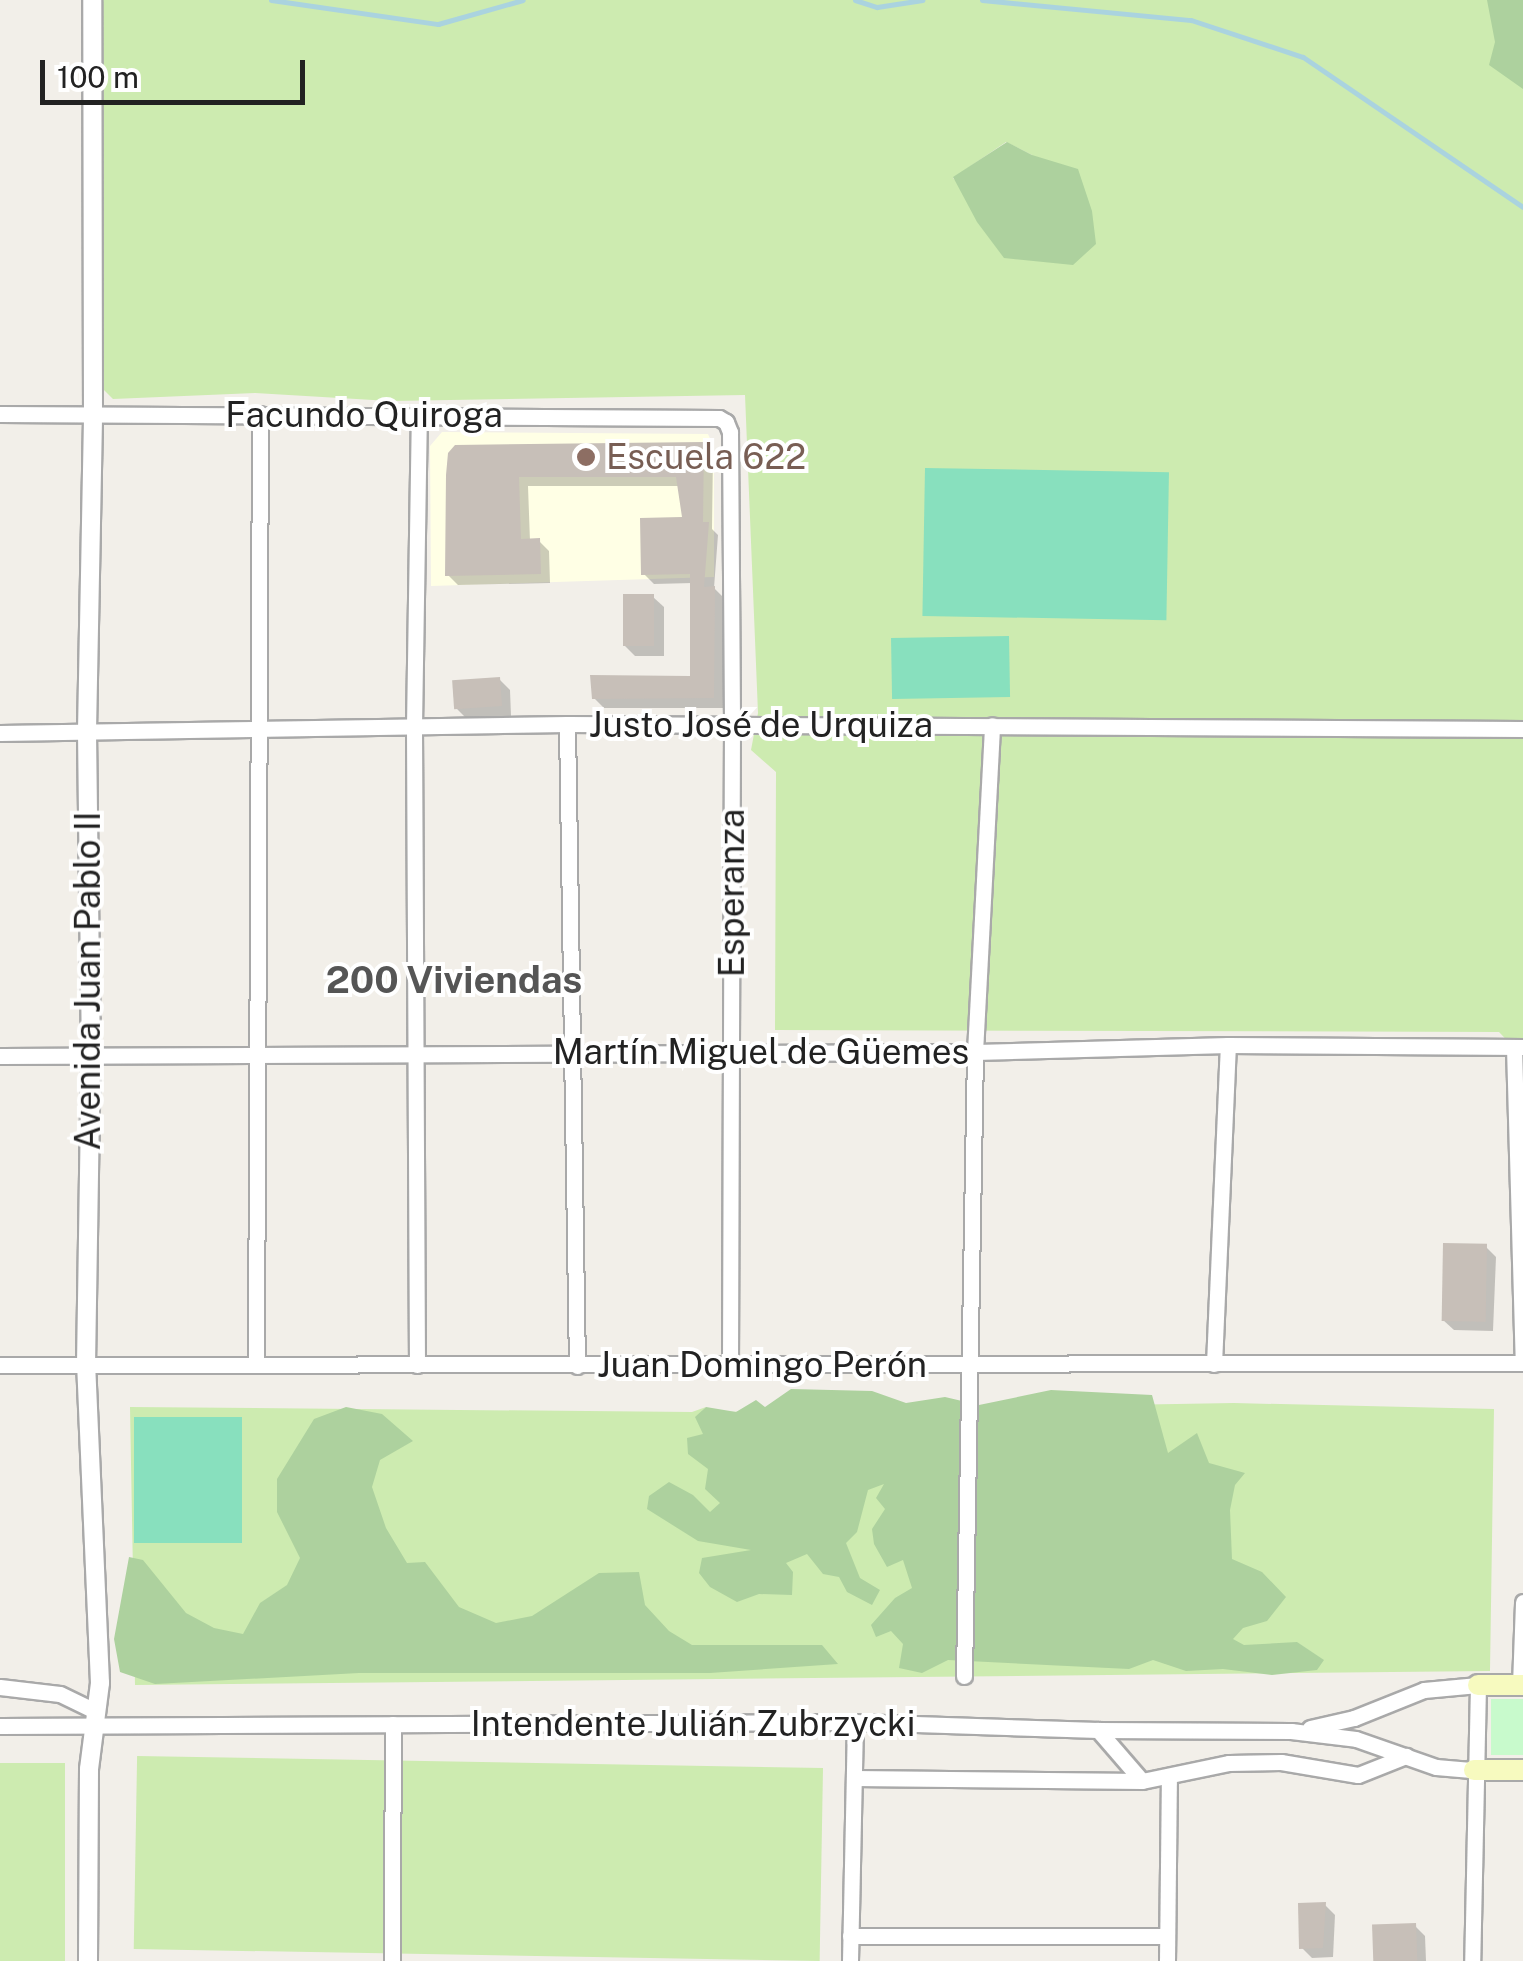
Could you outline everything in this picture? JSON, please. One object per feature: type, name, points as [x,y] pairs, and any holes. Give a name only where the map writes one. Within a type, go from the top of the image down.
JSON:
[{"type":"main road","points":[[1478,1685],[1521,1685]]},
{"type":"main road","points":[[1474,1770],[1523,1770]]},
{"type":"street","name":"Avenida Juan Pablo II","points":[[88,1961],[89,1769],[100,1683],[86,1365],[91,1059],[87,732],[93,415],[92,0]]},
{"type":"street","name":"Facundo Quiroga","points":[[0,414],[719,418],[726,422]]},
{"type":"street","points":[[256,1365],[260,414]]},
{"type":"street","points":[[417,1365],[414,726],[419,415]]},
{"type":"street","name":"Esperanza","points":[[726,422],[730,432],[732,725],[730,1366]]},
{"type":"street","points":[[567,724],[577,1366]]},
{"type":"street","name":"Justo José de Urquiza","points":[[0,734],[567,724],[1523,729]]},
{"type":"street","points":[[964,1676],[975,1052],[992,725]]},
{"type":"street","points":[[1214,1364],[1228,1045]]},
{"type":"street","name":"Martín Miguel de Güemes","points":[[0,1056],[91,1059],[257,1054],[975,1052],[1228,1045],[1518,1047]]},
{"type":"street","points":[[1518,1047],[1523,1362]]},
{"type":"street","name":"Juan Domingo Perón","points":[[0,1365],[1523,1362]]},
{"type":"street","points":[[1521,1685],[1523,1602]]},
{"type":"street","points":[[1472,1961],[1478,1685]]},
{"type":"street","name":"Intendente Julián Zubrzycki","points":[[1291,1731],[1354,1718],[1424,1690],[1478,1685]]},
{"type":"street","points":[[0,1687],[60,1694],[95,1718]]},
{"type":"street","name":"Intendente Julián Zubrzycki","points":[[0,1726],[95,1718],[394,1724],[855,1722],[1291,1731],[1356,1739],[1436,1767],[1474,1770]]},
{"type":"street","points":[[850,1961],[855,1722]]},
{"type":"street","points":[[392,1961],[394,1724]]},
{"type":"street","points":[[1098,1730],[1142,1781]]},
{"type":"street","points":[[854,1778],[1142,1781],[1229,1763],[1281,1762],[1358,1775],[1406,1756]]},
{"type":"street","points":[[1167,1961],[1168,1776]]},
{"type":"street","points":[[850,1936],[1168,1936]]},
{"type":"shaded area","points":[[442,432],[708,434],[714,447],[714,577],[431,586],[430,446]]},
{"type":"green space","points":[[102,0],[1523,0],[1523,1057],[1499,1032],[775,1030],[776,772],[751,750],[758,713],[745,395],[390,401],[255,393],[113,399],[100,386]],"holes":[[[1006,142],[1032,155],[1073,264],[1039,259],[953,178]]]},
{"type":"green space","points":[[1487,0],[1523,0],[1523,89],[1489,65],[1495,42]]},
{"type":"green space","points":[[1007,142],[1032,155],[1078,169],[1092,211],[1096,244],[1073,265],[1004,258],[977,222],[953,177]]},
{"type":"green space","points":[[925,468],[1169,472],[1166,620],[922,616]]},
{"type":"green space","points":[[1009,636],[1010,697],[892,699],[891,638]]},
{"type":"green space","points":[[791,1389],[872,1391],[906,1403],[945,1397],[979,1405],[1051,1390],[1152,1395],[1168,1453],[1197,1433],[1209,1463],[1245,1473],[1235,1485],[1230,1510],[1232,1559],[1262,1572],[1286,1597],[1267,1621],[1243,1628],[1233,1639],[1244,1645],[1297,1642],[1324,1660],[1317,1670],[1272,1675],[1223,1669],[1186,1671],[1153,1660],[1129,1669],[948,1660],[922,1673],[899,1668],[903,1644],[891,1631],[876,1637],[871,1625],[895,1598],[912,1588],[903,1560],[887,1567],[874,1544],[872,1529],[885,1509],[876,1498],[884,1484],[868,1490],[857,1532],[846,1543],[860,1578],[880,1590],[872,1605],[847,1592],[839,1577],[823,1574],[807,1554],[786,1563],[793,1572],[792,1595],[759,1594],[737,1602],[710,1587],[699,1573],[702,1558],[751,1550],[698,1541],[647,1509],[649,1496],[669,1482],[693,1495],[710,1512],[720,1503],[705,1489],[708,1469],[688,1454],[687,1438],[703,1434],[695,1417],[706,1407],[736,1412],[756,1400],[765,1407]]},
{"type":"green space","points":[[1234,1403],[1494,1409],[1490,1671],[135,1685],[130,1407],[692,1412],[706,1407],[702,1411],[721,1412]]},
{"type":"green space","points":[[346,1407],[382,1414],[413,1441],[380,1460],[372,1487],[386,1528],[407,1563],[425,1562],[459,1607],[496,1623],[532,1616],[599,1573],[639,1572],[645,1605],[669,1631],[692,1645],[822,1645],[838,1664],[710,1673],[359,1673],[155,1684],[120,1672],[114,1639],[129,1557],[143,1560],[186,1613],[214,1628],[243,1634],[260,1603],[287,1585],[300,1558],[277,1512],[277,1479],[314,1419]]},
{"type":"green space","points":[[134,1417],[242,1417],[242,1543],[134,1543]]},
{"type":"green space","points":[[1491,1699],[1523,1699],[1523,1755],[1491,1755]]},
{"type":"green space","points":[[137,1756],[823,1768],[820,1961],[134,1949]]},
{"type":"green space","points":[[0,1763],[65,1763],[65,1961],[0,1961]]},
{"type":"building","points":[[704,442],[703,522],[709,522],[704,587],[715,586],[714,698],[592,699],[590,675],[690,676],[690,574],[641,575],[640,518],[682,517],[676,477],[519,477],[521,539],[540,538],[541,574],[445,576],[446,475],[448,453],[455,445]]},
{"type":"building","points":[[623,594],[654,594],[654,646],[623,646]]},
{"type":"building","points":[[500,677],[502,706],[454,709],[452,680]]},
{"type":"building","points":[[1443,1243],[1487,1244],[1486,1322],[1442,1321]]},
{"type":"building","points":[[1326,1902],[1323,1948],[1299,1949],[1298,1903]]},
{"type":"building","points":[[1416,1923],[1417,1961],[1373,1961],[1372,1925]]},
{"type":"waterway","points":[[271,0],[438,24],[523,0]]},
{"type":"waterway","points":[[855,0],[877,7],[922,0]]},
{"type":"waterway","points":[[982,0],[1191,20],[1303,57],[1523,207]]},
{"type":"place","name":"Escuela 622","points":[[586,457]]},
{"type":"district","name":"200 Viviendas","points":[[454,980]]}]
